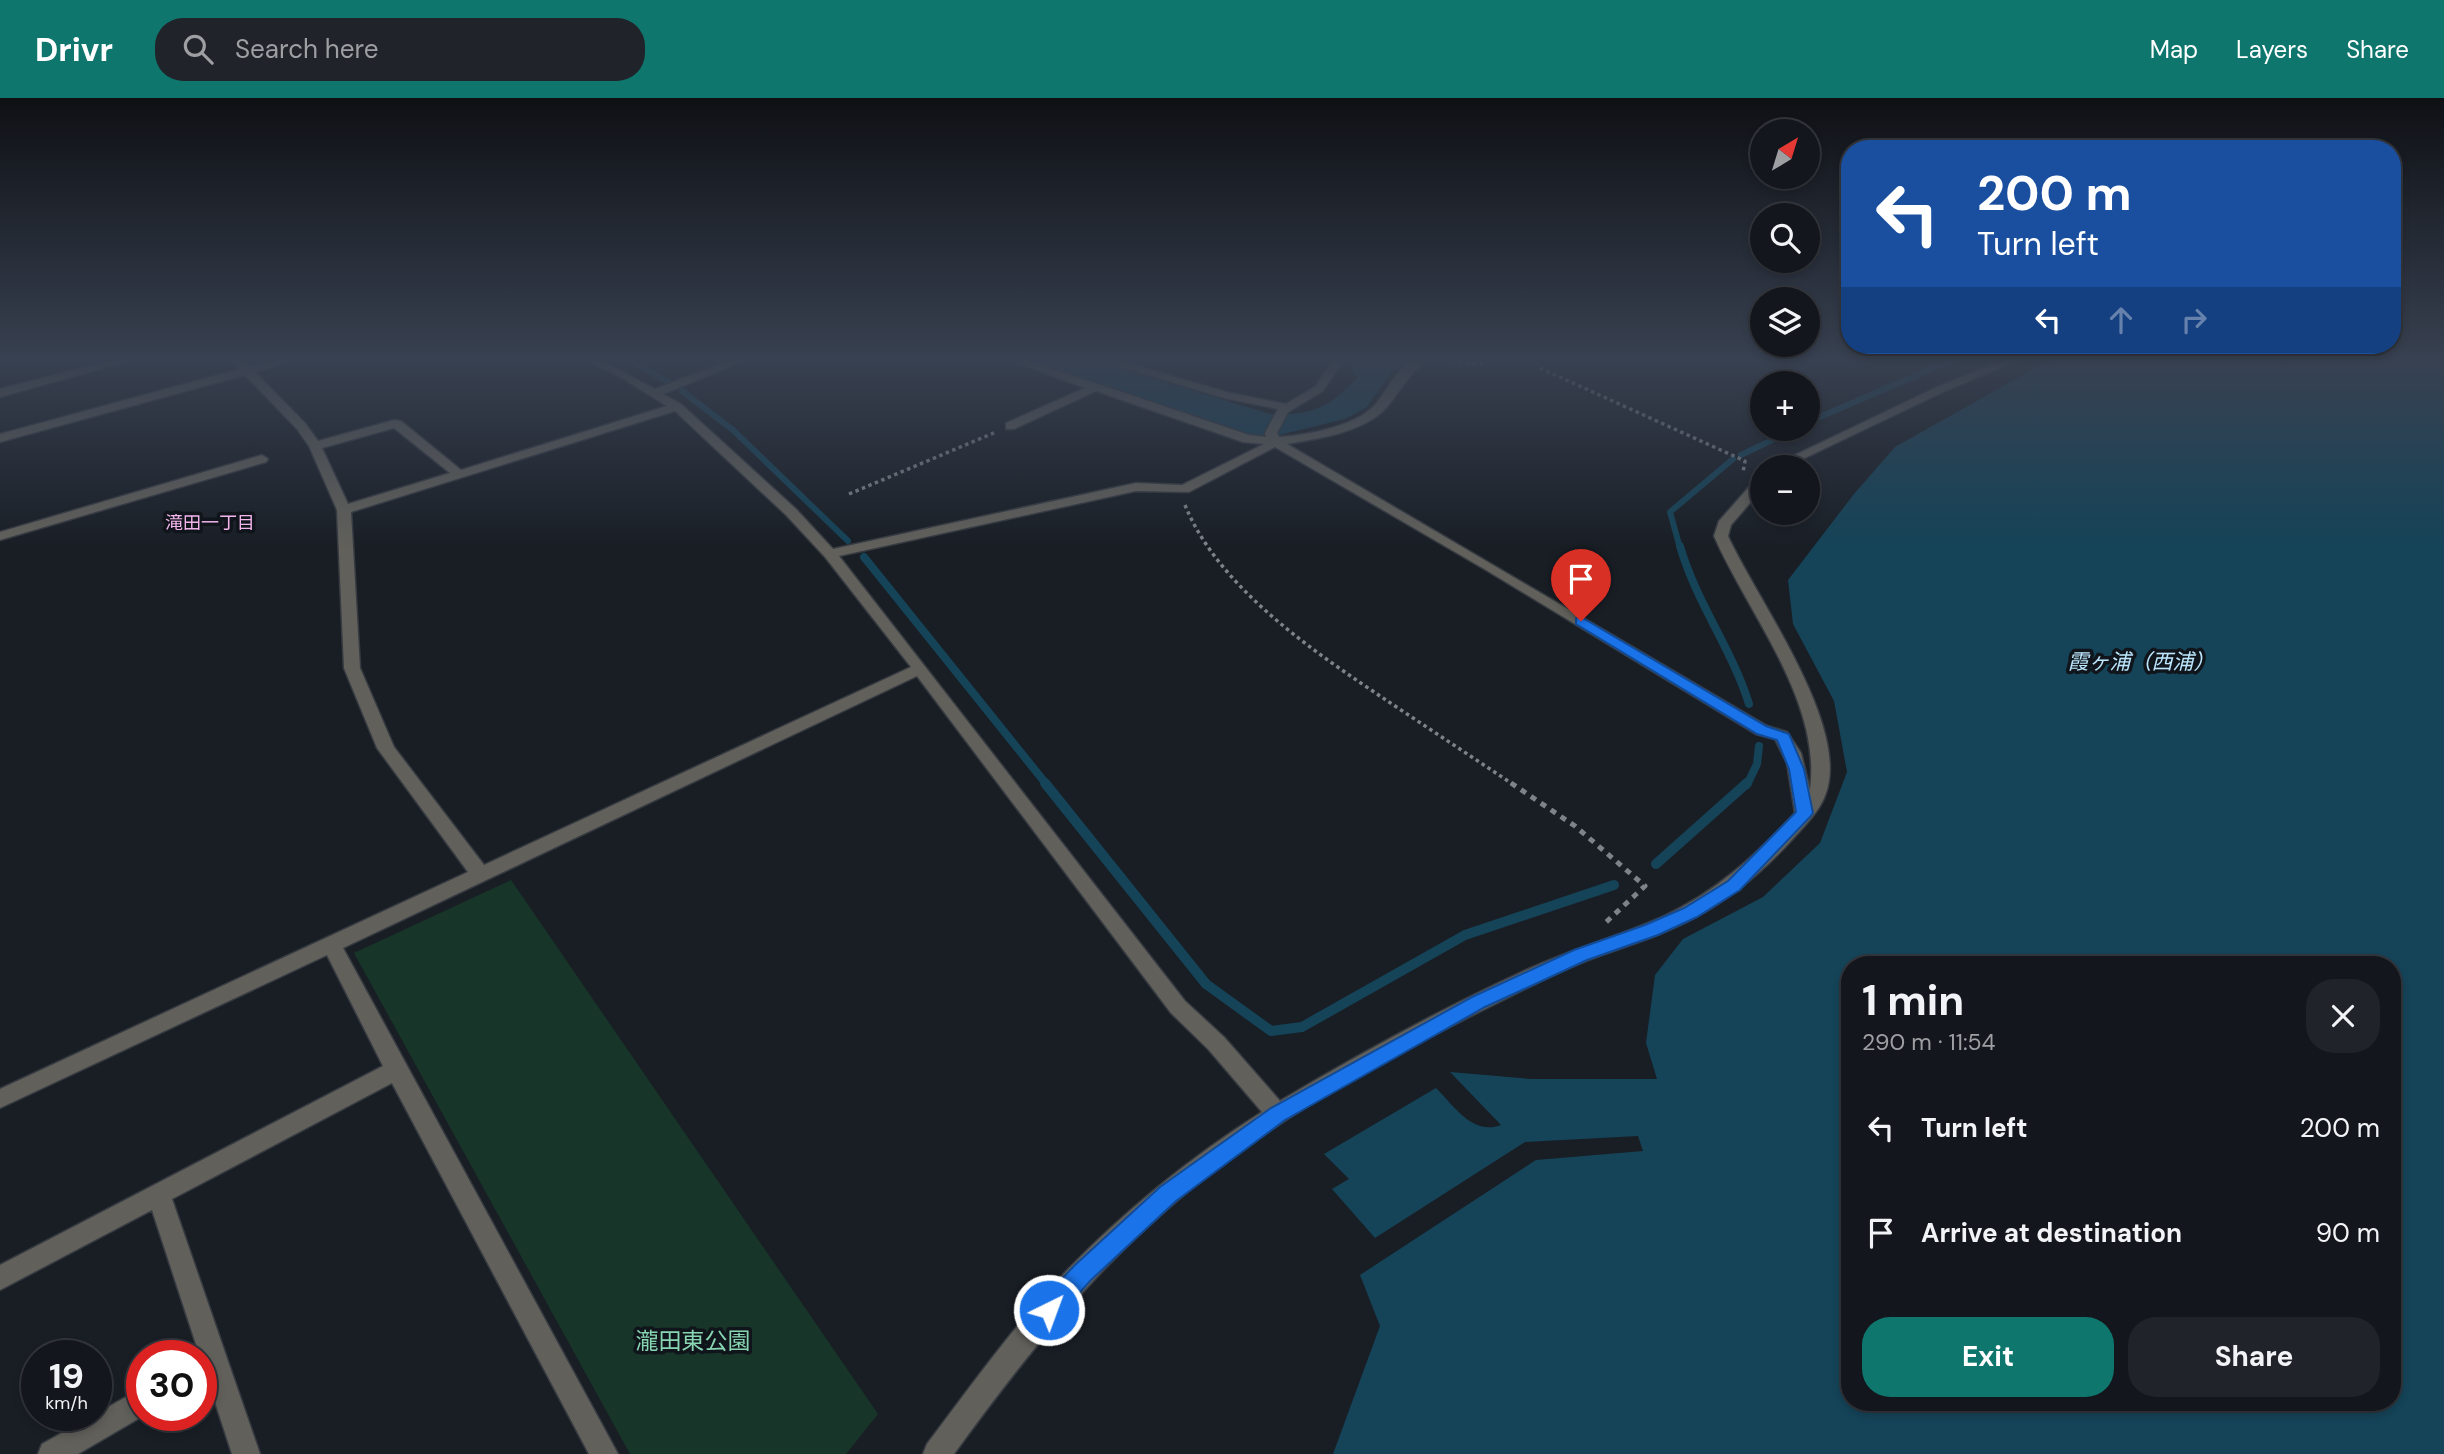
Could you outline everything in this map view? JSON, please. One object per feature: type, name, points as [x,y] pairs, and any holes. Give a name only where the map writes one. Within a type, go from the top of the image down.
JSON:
[{"type":"street","points":[[0,439],[65,421]]},
{"type":"street","points":[[296,421],[315,446],[344,510],[352,668],[386,748],[481,875]]},
{"type":"street","points":[[344,510],[631,421]]},
{"type":"street","points":[[693,421],[791,512],[830,554],[1178,1007],[1216,1043],[1278,1114]]},
{"type":"street","points":[[1010,426],[1020,421]]},
{"type":"street","points":[[1194,421],[1247,439],[1332,428],[1350,421]]},
{"type":"street","points":[[830,554],[1136,488],[1184,489],[1266,449],[1279,421]]},
{"type":"street","points":[[1802,455],[1874,421]]},
{"type":"street","points":[[315,446],[394,424],[401,425],[460,475]]},
{"type":"street","points":[[1273,437],[1762,730],[1783,737],[1797,769],[1804,813]]},
{"type":"street","points":[[0,537],[262,460]]},
{"type":"street","points":[[937,1454],[1031,1329],[1083,1272],[1168,1194],[1278,1114],[1461,1010],[1580,955],[1681,917],[1734,886],[1804,813],[1818,792],[1822,754],[1804,698],[1721,536],[1724,524],[1750,494]]},
{"type":"street","points":[[0,1099],[920,669]]},
{"type":"street","points":[[331,944],[396,1070],[604,1454]]},
{"type":"street","points":[[0,1278],[396,1070]]},
{"type":"street","points":[[159,1195],[201,1340]]},
{"type":"street","points":[[217,1386],[246,1454]]},
{"type":"street","points":[[52,1454],[126,1410]]},
{"type":"path","points":[[1657,421],[1745,461],[1739,488],[1741,503]]},
{"type":"path","points":[[849,494],[1010,426]]},
{"type":"path","points":[[1184,489],[1185,511],[1189,519],[1226,568],[1242,588],[1312,650],[1575,826],[1645,886],[1600,927],[1580,955]]},
{"type":"green space","name":"瀧田東公園","points":[[511,880],[878,1414],[846,1454],[630,1454],[354,953]]},
{"type":"water","points":[[1211,421],[1336,421],[1279,435],[1255,436]]},
{"type":"water","name":"霞ヶ浦（西浦）","points":[[1941,421],[2444,421],[2444,1454],[1333,1454],[1380,1326],[1360,1275],[1536,1160],[1643,1151],[1638,1136],[1525,1142],[1375,1238],[1332,1189],[1349,1179],[1324,1154],[1436,1088],[1457,1111],[1473,1123],[1491,1127],[1501,1125],[1450,1072],[1531,1079],[1657,1079],[1646,1043],[1655,975],[1683,939],[1763,897],[1820,843],[1847,772],[1834,701],[1793,624],[1788,580],[1854,494],[1895,447]]},
{"type":"waterway","points":[[722,421],[848,541]]},
{"type":"waterway","points":[[1741,455],[1770,441]]},
{"type":"waterway","points":[[1680,548],[1670,512],[1733,459]]},
{"type":"waterway","points":[[1680,546],[1695,587],[1733,664],[1749,704]]},
{"type":"waterway","points":[[864,557],[1047,785]]},
{"type":"waterway","points":[[1747,785],[1757,764],[1759,746]]},
{"type":"waterway","points":[[1045,783],[1206,984],[1271,1031],[1302,1027],[1465,935],[1614,885]]},
{"type":"waterway","points":[[1656,864],[1747,783]]},
{"type":"district","name":"滝田一丁目","points":[[210,523]]},
{"type":"route","points":[[1049,1310],[1083,1272],[1168,1194],[1278,1114],[1461,1010],[1580,955],[1652,930],[1690,912],[1734,886],[1804,813],[1797,769],[1783,737],[1762,730],[1581,621]]}]
